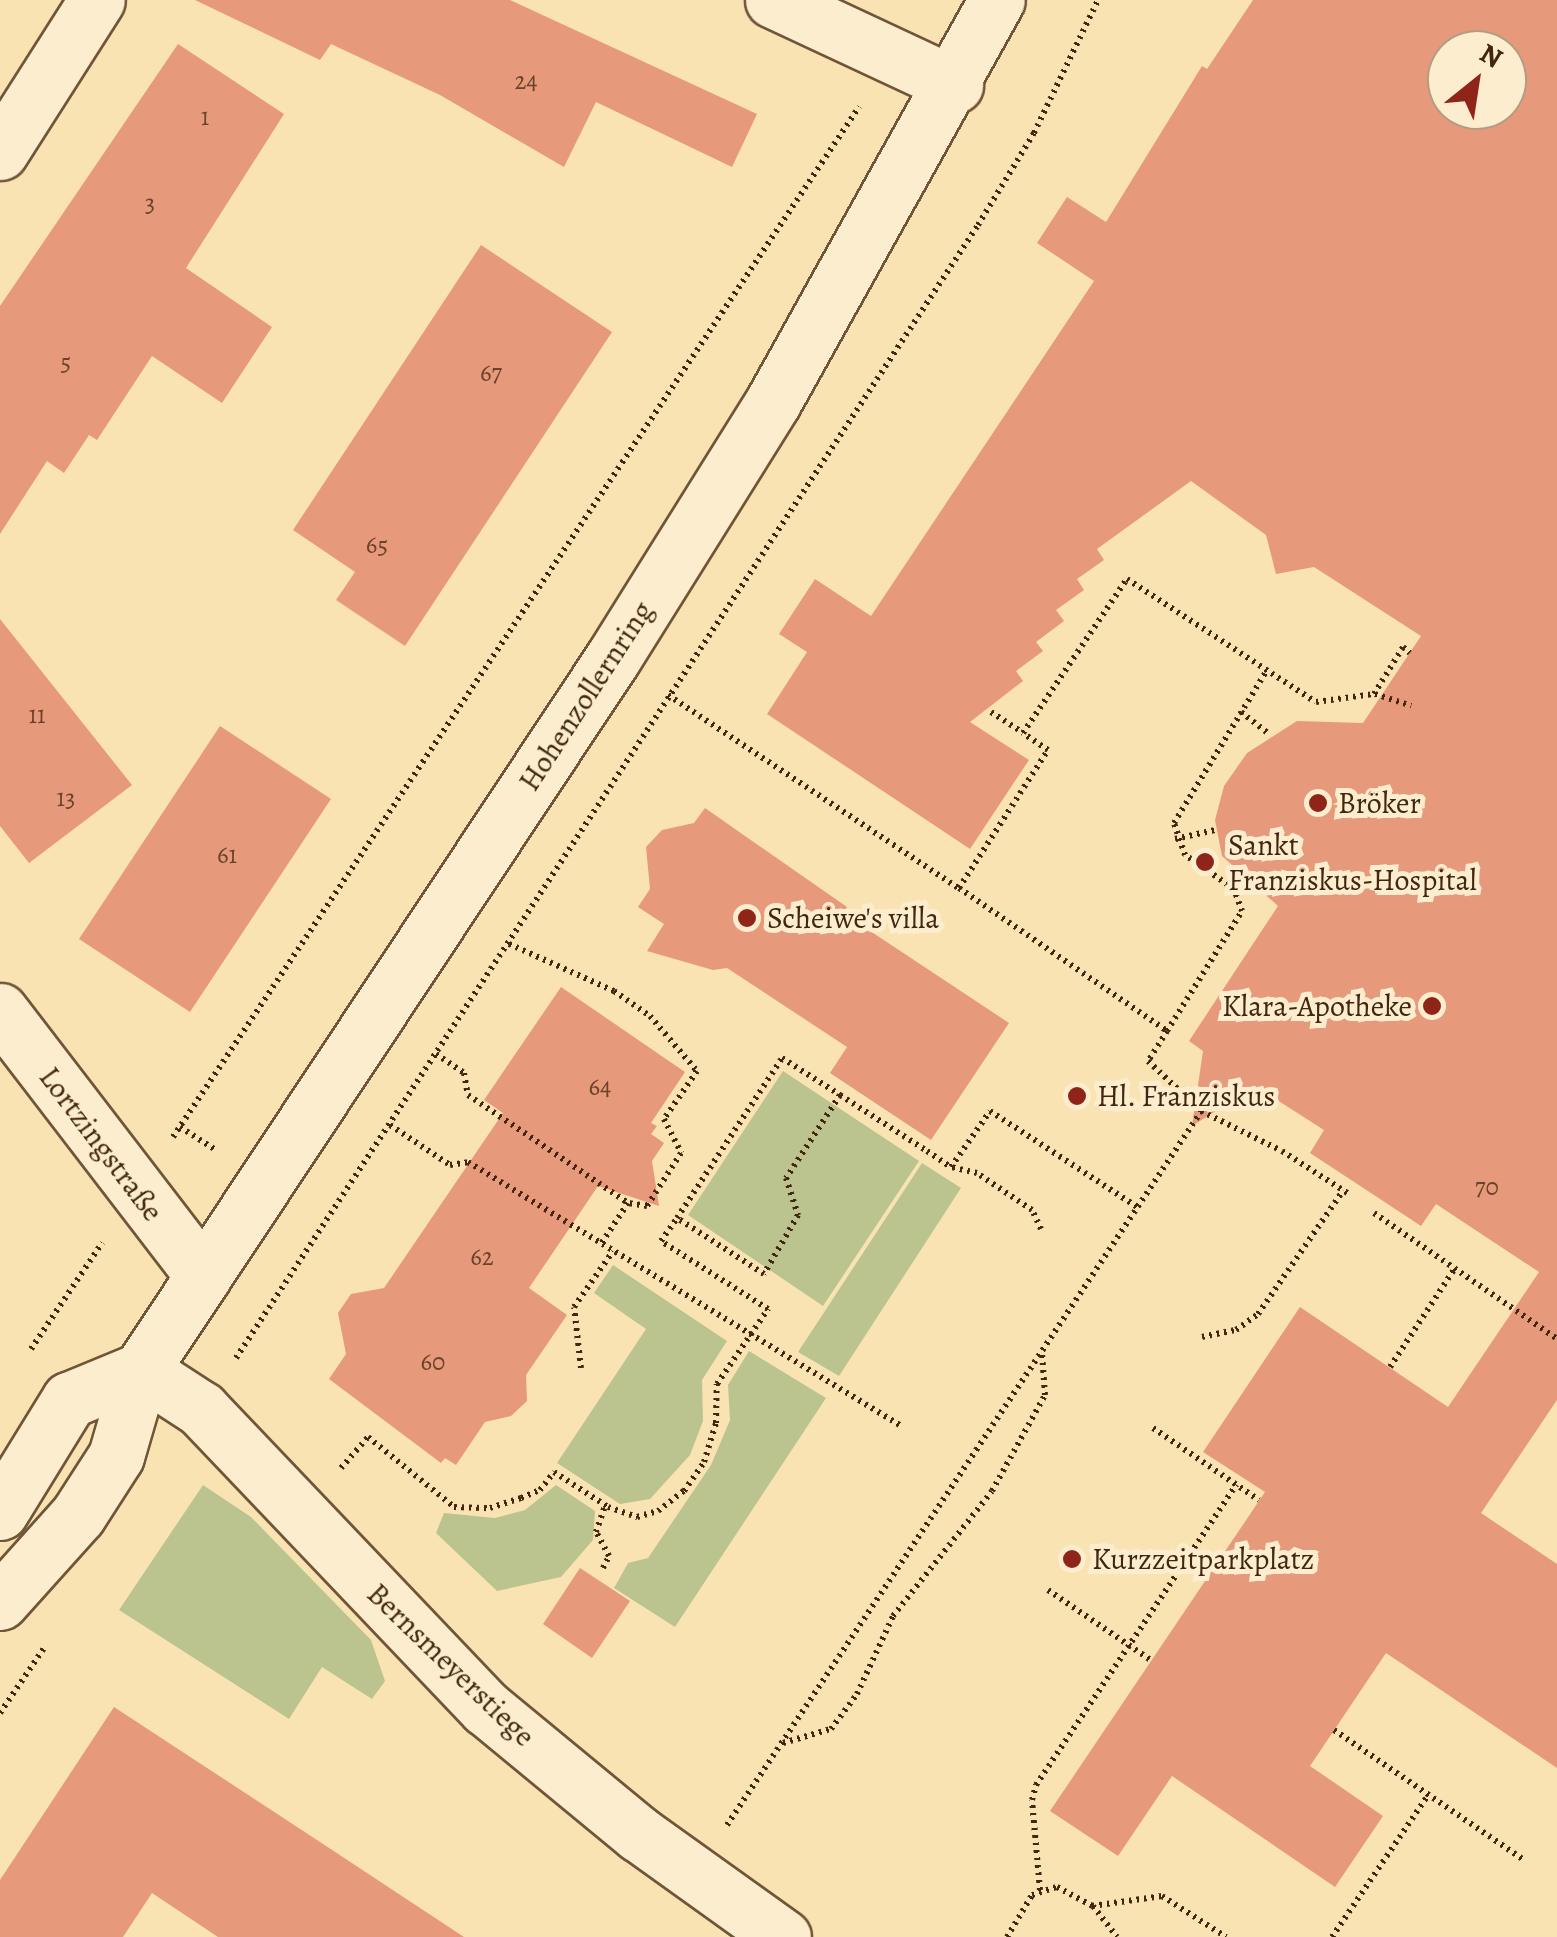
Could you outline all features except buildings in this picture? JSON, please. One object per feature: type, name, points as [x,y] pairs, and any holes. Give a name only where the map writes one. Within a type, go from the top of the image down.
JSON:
[{"type":"main road","points":[[0,152],[98,0]]},
{"type":"main road","points":[[773,0],[954,85]]},
{"type":"main road","name":"Hohenzollernring","points":[[0,1602],[78,1515],[116,1456],[140,1370],[613,658],[774,402],[954,85],[997,0]]},
{"type":"main road","name":"Lortzingstraße","points":[[0,1011],[203,1276]]},
{"type":"main road","points":[[0,1512],[69,1400],[140,1370]]},
{"type":"main road","name":"Bernsmeyerstiege","points":[[140,1370],[201,1409],[486,1708],[694,1876],[783,1937]]},
{"type":"path","points":[[201,1409],[978,225],[1034,133],[1098,0]]},
{"type":"path","points":[[28,1353],[891,54]]},
{"type":"path","points":[[1024,733],[1126,579],[1316,702],[1374,694],[1411,706]]},
{"type":"path","points":[[1374,694],[1403,647],[1410,653]]},
{"type":"path","points":[[613,658],[1167,1031]]},
{"type":"path","points":[[1202,1337],[1236,1330],[1258,1314],[1346,1193],[1282,1151],[1200,1111],[1148,1061],[1242,911],[1234,889],[1185,856],[1175,839],[1174,823],[1267,670]]},
{"type":"path","points":[[959,888],[1048,750],[991,712]]},
{"type":"path","points":[[1241,712],[1270,735]]},
{"type":"path","points":[[1175,839],[1215,830]]},
{"type":"path","points":[[436,1054],[464,1073],[468,1096],[628,1203],[646,1206],[681,1153],[664,1119],[696,1070],[650,1016],[614,991],[508,944]]},
{"type":"path","points":[[350,1458],[368,1438],[454,1507],[490,1508],[521,1498],[540,1490],[554,1472],[605,1506],[637,1517],[658,1511],[684,1490],[704,1462],[716,1424],[718,1384],[768,1309],[662,1241],[782,1058],[951,1167],[977,1173],[1032,1210],[1040,1228]]},
{"type":"path","points":[[678,1218],[764,1274],[798,1215],[786,1178],[840,1095]]},
{"type":"path","points":[[694,1876],[1208,1101]]},
{"type":"path","points":[[951,1167],[990,1111],[1137,1207]]},
{"type":"path","points":[[390,1125],[450,1165],[468,1162],[748,1338],[903,1428]]},
{"type":"path","points":[[601,1244],[628,1203]]},
{"type":"path","points":[[1374,1212],[1557,1339]]},
{"type":"path","points":[[580,1368],[574,1307],[613,1251]]},
{"type":"path","points":[[1390,1367],[1454,1268]]},
{"type":"path","points":[[782,1743],[832,1729],[857,1694],[892,1616],[992,1492],[1046,1394],[1042,1351]]},
{"type":"path","points":[[1153,1428],[1260,1500]]},
{"type":"path","points":[[1007,1937],[1040,1890],[1032,1800],[1036,1785],[1236,1485]]},
{"type":"path","points":[[602,1568],[609,1556],[596,1532],[605,1506]]},
{"type":"path","points":[[1048,1590],[1152,1661]]},
{"type":"path","points":[[0,1713],[52,1636]]},
{"type":"path","points":[[1334,1730],[1525,1861]]},
{"type":"path","points":[[1332,1937],[1428,1795]]},
{"type":"path","points":[[1040,1890],[1057,1887],[1092,1906],[1116,1937]]},
{"type":"path","points":[[1092,1906],[1162,1896],[1226,1937]]},
{"type":"green space","points":[[783,1071],[919,1161],[823,1306],[688,1215]]},
{"type":"green space","points":[[922,1163],[961,1188],[839,1376],[798,1352]]},
{"type":"green space","points":[[613,1265],[727,1341],[702,1380],[703,1421],[690,1455],[650,1499],[620,1504],[557,1463],[646,1329],[594,1293]]},
{"type":"green space","points":[[749,1351],[826,1398],[675,1627],[614,1588],[628,1563],[648,1558],[711,1465],[730,1420],[728,1385]]},
{"type":"green space","points":[[203,1485],[251,1517],[371,1640],[385,1681],[372,1699],[322,1667],[289,1719],[119,1610]]},
{"type":"green space","points":[[556,1485],[595,1511],[593,1540],[561,1577],[497,1591],[436,1533],[444,1513],[495,1518],[525,1510]]},
{"type":"place","name":"Bröker","points":[[1318,803]]},
{"type":"place","name":"Sankt Franziskus-Hospital","points":[[1205,862]]},
{"type":"place","name":"Scheiwe's villa","points":[[747,918]]},
{"type":"place","name":"Klara-Apotheke","points":[[1432,1006]]},
{"type":"place","name":"Hl. Franziskus","points":[[1077,1096]]},
{"type":"place","name":"Kurzzeitparkplatz","points":[[1072,1559]]}]
